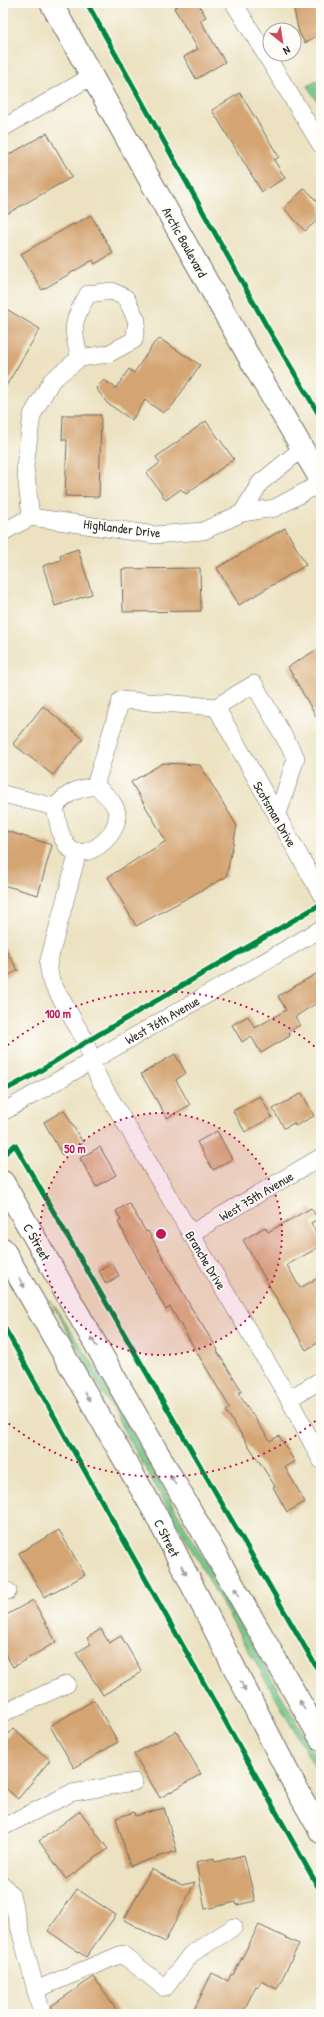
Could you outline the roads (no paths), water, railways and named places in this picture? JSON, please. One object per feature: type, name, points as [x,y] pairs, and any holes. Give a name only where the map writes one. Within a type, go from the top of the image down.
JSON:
[{"type":"main road","name":"Arctic Boulevard","points":[[51,3],[258,373],[316,467]]},
{"type":"main road","name":"C Street","points":[[3,1182],[321,1739]]},
{"type":"main road","name":"C Street","points":[[3,1249],[154,1511],[297,1790],[321,1832]]},
{"type":"street","points":[[235,3],[321,145]]},
{"type":"street","points":[[3,128],[92,76]]},
{"type":"street","points":[[3,532],[31,517],[25,466],[32,415],[52,380],[80,358]]},
{"type":"street","points":[[242,513],[260,483],[316,467]]},
{"type":"street","name":"Highlander Drive","points":[[31,517],[156,534],[203,531],[242,513],[275,508],[316,467]]},
{"type":"street","points":[[95,786],[121,700],[216,707],[254,684],[296,758],[277,817]]},
{"type":"street","name":"Scotsman Drive","points":[[216,707],[229,734],[321,894]]},
{"type":"street","points":[[55,807],[64,796],[77,789],[95,786]]},
{"type":"street","points":[[55,807],[59,828],[70,849],[78,852],[90,850],[102,843],[113,832],[118,822],[114,805],[95,786]]},
{"type":"street","points":[[3,794],[55,807]]},
{"type":"street","name":"Branche Drive","points":[[78,852],[48,964],[48,973],[86,1042],[91,1061],[190,1234],[289,1399],[321,1460]]},
{"type":"street","name":"West 76th Avenue","points":[[3,1112],[321,929]]},
{"type":"street","name":"West 75th Avenue","points":[[190,1234],[321,1157]]},
{"type":"street","points":[[289,1399],[321,1380]]},
{"type":"street","points":[[3,1713],[68,1684]]},
{"type":"street","points":[[3,1827],[71,1793],[134,1782]]},
{"type":"street","points":[[6,1893],[42,2014]]},
{"type":"street","points":[[35,1990],[122,1954],[165,1988],[191,1954],[234,1927]]}]
